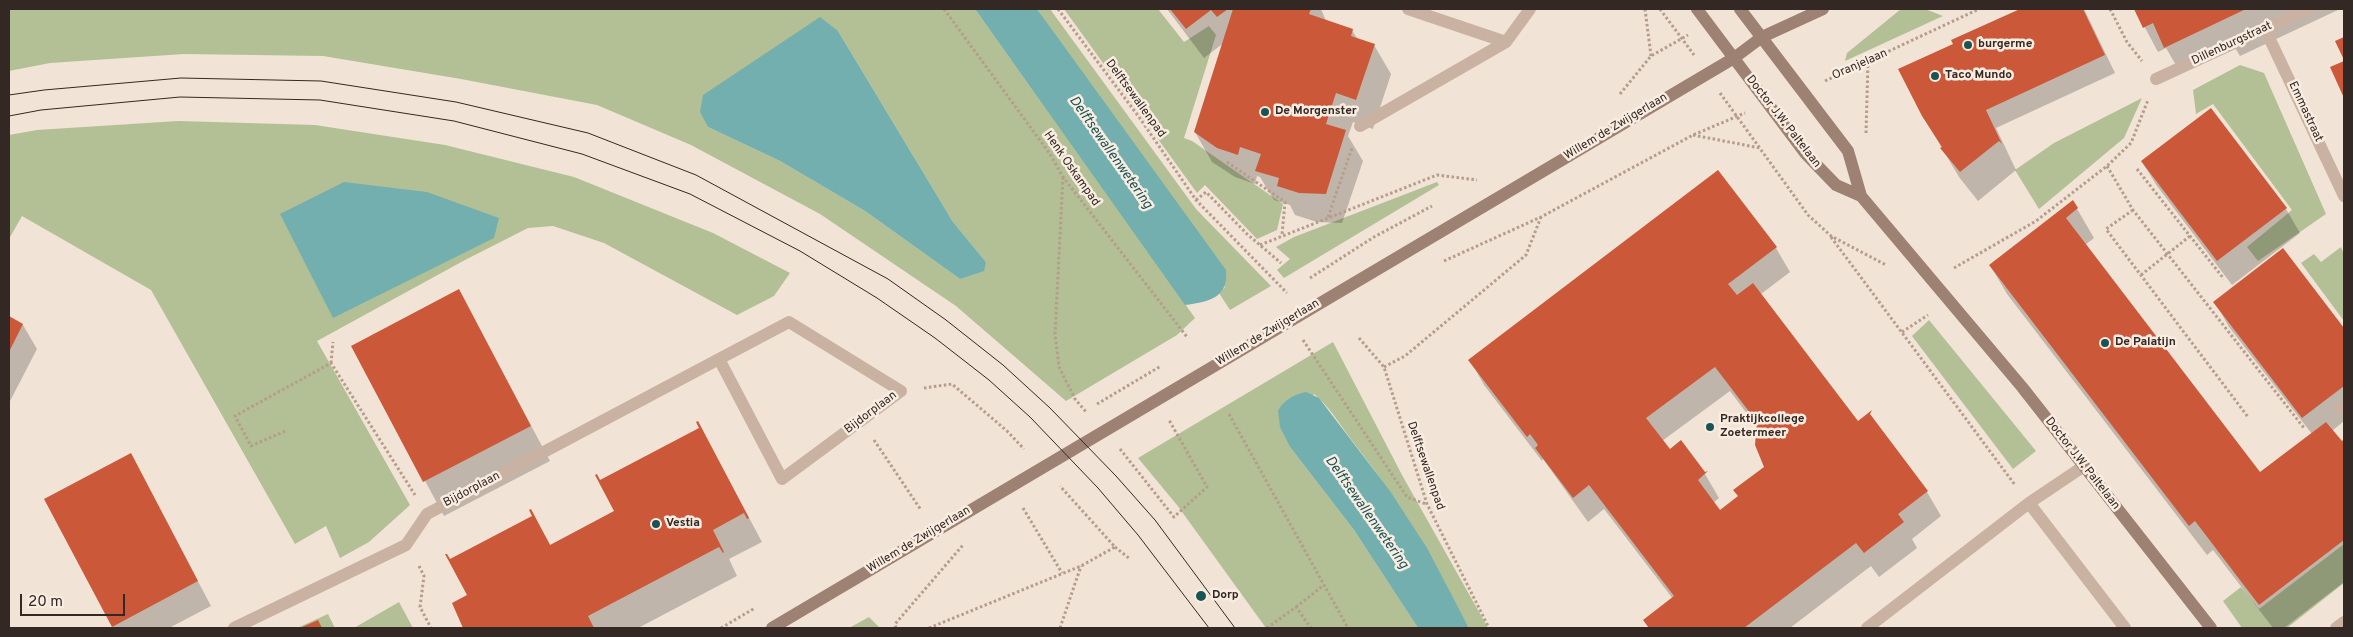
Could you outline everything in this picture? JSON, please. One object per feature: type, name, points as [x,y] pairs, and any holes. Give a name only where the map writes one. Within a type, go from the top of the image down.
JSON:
[{"type":"street","points":[[1408,9],[1506,42]]},
{"type":"street","points":[[1360,126],[1506,42],[1530,9]]},
{"type":"street","name":"Doctor J.W. Paltelaan","points":[[1697,9],[1805,153],[1836,186],[1862,196]]},
{"type":"street","name":"Doctor J.W. Paltelaan","points":[[1740,9],[1848,151],[1862,196],[1951,301],[2211,628]]},
{"type":"street","points":[[1762,37],[1823,9]]},
{"type":"street","name":"Dillenburgstraat","points":[[2156,79],[2308,9]]},
{"type":"street","name":"Emmastraat","points":[[2265,29],[2344,196]]},
{"type":"street","name":"Willem de Zwijgerlaan","points":[[772,628],[1130,414],[1734,58],[1762,37]]},
{"type":"street","name":"Bijdorplaan","points":[[234,628],[406,545],[428,514],[719,359],[789,322],[901,391],[782,479],[719,359]]},
{"type":"street","points":[[1867,628],[2029,503],[2084,466]]},
{"type":"street","points":[[2029,503],[2125,628]]},
{"type":"street","points":[[2336,628],[2344,622]]},
{"type":"path","name":"Henk Oskampad","points":[[944,9],[1050,154],[1063,177],[1186,337]]},
{"type":"path","name":"Delftsewallenpad","points":[[1058,9],[1139,117],[1196,200],[1286,293]]},
{"type":"path","points":[[1645,9],[1651,56]]},
{"type":"path","name":"Oranjelaan","points":[[1801,91],[1868,62],[1979,9]]},
{"type":"path","points":[[1934,280],[2036,221],[2107,166],[2131,143],[2156,79],[2127,42],[2110,9]]},
{"type":"path","points":[[1613,98],[1622,93],[1651,56],[1683,38]]},
{"type":"path","points":[[1866,139],[1868,62]]},
{"type":"path","points":[[1442,262],[1541,217],[1693,135],[1738,115],[1768,105]]},
{"type":"path","points":[[1738,115],[1808,215],[1830,236],[2029,503]]},
{"type":"path","points":[[1327,218],[1360,126]]},
{"type":"path","points":[[1693,135],[1760,148]]},
{"type":"path","points":[[1227,162],[1285,202],[1282,234]]},
{"type":"path","points":[[2107,166],[2133,210],[2304,428]]},
{"type":"path","points":[[2137,169],[2224,279]]},
{"type":"path","points":[[1260,245],[1282,234],[1437,175],[1478,180],[1469,185]]},
{"type":"path","points":[[1063,177],[1056,334],[1059,367],[1075,399],[1094,420]]},
{"type":"path","points":[[1196,200],[1206,192],[1247,234],[1281,263]]},
{"type":"path","name":"Willem de Zwijgerlaan","points":[[1302,282],[1374,237],[1435,204]]},
{"type":"path","points":[[2133,210],[2106,229],[2248,417]]},
{"type":"path","points":[[1384,367],[1405,356],[1526,255],[1541,217]]},
{"type":"path","points":[[1830,236],[1891,268]]},
{"type":"path","points":[[2140,274],[2190,236]]},
{"type":"path","name":"Willem de Zwijgerlaan","points":[[1286,293],[1294,288]]},
{"type":"path","points":[[1902,332],[1951,301]]},
{"type":"path","points":[[1301,337],[1407,498],[1427,504]]},
{"type":"path","name":"Delftsewallenpad","points":[[1359,338],[1384,367],[1427,504],[1488,628]]},
{"type":"path","points":[[333,342],[331,363],[428,514]]},
{"type":"path","points":[[286,431],[251,446],[235,416],[331,363]]},
{"type":"path","points":[[1229,414],[1348,628]]},
{"type":"path","points":[[1119,449],[1174,517],[1207,487],[1167,417],[1160,421]]},
{"type":"path","points":[[889,463],[921,510]]},
{"type":"path","points":[[1021,505],[1062,574]]},
{"type":"path","points":[[896,628],[895,624],[964,544]]},
{"type":"path","points":[[406,545],[424,576],[420,607],[431,628]]},
{"type":"path","points":[[1115,547],[1130,559]]},
{"type":"path","points":[[1060,628],[1081,566]]},
{"type":"path","points":[[1267,628],[1324,585]]},
{"type":"path","points":[[1296,608],[1311,628]]},
{"type":"green space","points":[[9,9],[975,9],[1195,318],[1177,335],[1066,401],[956,306],[820,214],[691,145],[597,105],[461,79],[323,56],[184,54],[50,63],[9,71]],"holes":[[[838,31],[953,222],[986,262],[960,279],[865,211],[780,161],[708,127]]]},
{"type":"green space","points":[[1037,9],[1050,9],[1196,209],[1271,286],[1230,310],[1219,293],[1225,287]]},
{"type":"green space","points":[[1064,9],[1158,9],[1184,42],[1209,26],[1216,35],[1184,138],[1192,141],[1283,204],[1277,230],[1257,239],[1205,185],[1197,193]]},
{"type":"green space","points":[[1901,9],[1925,9],[1943,16],[1845,61],[1847,53]]},
{"type":"green space","points":[[2240,65],[2264,73],[2326,214],[2258,261],[2247,247],[2292,210],[2213,104],[2196,114],[2193,90]]},
{"type":"green space","points":[[2142,98],[2124,138],[2039,209],[2015,170],[2054,143]]},
{"type":"green space","points":[[178,121],[315,125],[445,145],[574,177],[713,233],[790,273],[774,296],[737,315],[604,243],[553,226],[528,228],[465,260],[317,341],[410,505],[369,542],[340,558],[326,526],[295,544],[151,290],[22,216],[9,239],[9,135],[37,130]]},
{"type":"green space","points":[[1437,182],[1439,185],[1284,278],[1277,270],[1290,259],[1276,247],[1294,237]]},
{"type":"green space","points":[[2341,247],[2344,254],[2344,321],[2301,263],[2314,254],[2321,262]]},
{"type":"green space","points":[[1929,320],[2036,451],[2013,469],[1912,336]]},
{"type":"green space","points":[[1333,342],[1402,475],[1488,628],[1469,628],[1428,554],[1384,483],[1333,414],[1314,394],[1290,447],[1354,530],[1418,628],[1266,628],[1177,505],[1138,458]]},
{"type":"green space","points":[[2344,544],[2344,583],[2287,628],[2242,628],[2223,601],[2241,587],[2259,609]]},
{"type":"green space","points":[[399,602],[413,628],[354,628]]},
{"type":"green space","points":[[328,614],[335,628],[297,628]]},
{"type":"green space","points":[[869,617],[880,628],[849,628]]},
{"type":"water","name":"Delftsewallenwetering","points":[[975,9],[1037,9],[1226,270],[1224,287],[1220,293],[1209,300],[1185,305]]},
{"type":"water","points":[[820,17],[838,31],[953,222],[986,262],[984,271],[960,279],[865,211],[780,161],[708,127],[700,112],[703,95]]},
{"type":"water","points":[[344,182],[427,192],[499,218],[494,238],[333,318],[280,214]]},
{"type":"water","name":"Delftsewallenwetering","points":[[1306,392],[1319,398],[1390,491],[1427,548],[1469,628],[1418,628],[1354,530],[1290,447],[1280,427],[1278,411],[1290,398]]},
{"type":"building","points":[[1170,9],[1228,9],[1217,17],[1211,10],[1186,29]]},
{"type":"building","name":"De Morgenster","points":[[1233,9],[1311,9],[1309,14],[1353,29],[1351,36],[1375,44],[1356,100],[1336,93],[1326,124],[1346,130],[1326,194],[1299,193],[1277,186],[1279,178],[1255,171],[1261,154],[1240,147],[1238,155],[1217,148],[1194,132]]},
{"type":"building","points":[[2020,9],[2083,9],[2105,55],[1986,110],[2002,144],[1999,141],[1960,172],[1940,148],[1942,147],[1922,116],[1898,69],[1953,44],[1951,40]]},
{"type":"building","points":[[2134,9],[2246,9],[2164,48],[2153,23],[2143,28]]},
{"type":"building","points":[[2344,37],[2344,60],[2335,41]]},
{"type":"building","points":[[2344,61],[2344,98],[2330,67]]},
{"type":"building","points":[[2211,108],[2287,208],[2217,261],[2141,161]]},
{"type":"building","name":"Praktijkcollege Zoetermeer","points":[[1718,170],[1777,247],[1728,284],[1737,295],[1753,283],[1858,421],[1872,410],[1870,414],[1928,491],[1898,514],[1904,522],[1864,553],[1856,543],[1744,628],[1649,628],[1643,620],[1674,596],[1589,485],[1573,498],[1535,448],[1538,445],[1530,434],[1527,437],[1468,360]],"holes":[[[1715,367],[1757,422],[1755,445],[1764,467],[1733,490],[1738,496],[1720,510],[1698,480],[1708,471],[1705,472],[1681,440],[1670,449],[1646,418]]]},
{"type":"building","name":"De Palatijn","points":[[2073,200],[2078,208],[2066,218],[2260,472],[2326,422],[2342,441],[2344,439],[2344,540],[2259,605],[2195,521],[2189,526],[1989,265]]},
{"type":"building","points":[[2283,248],[2344,328],[2344,386],[2302,418],[2213,302]]},
{"type":"building","points":[[459,289],[531,426],[423,482],[351,346]]},
{"type":"building","points":[[9,316],[23,324],[9,352]]},
{"type":"building","name":"Vestia","points":[[698,421],[749,518],[747,519],[744,513],[713,530],[723,553],[719,547],[588,616],[594,628],[463,628],[452,603],[467,595],[445,554],[450,559],[532,516],[529,510],[531,509],[550,545],[614,511],[595,475],[597,474],[600,480],[699,428],[696,422]]},
{"type":"building","points":[[131,453],[198,581],[112,627],[44,499]]},
{"type":"building","points":[[318,620],[322,628],[300,628]]},
{"type":"tram line","points":[[9,95],[44,90],[181,78],[321,81],[456,102],[588,133],[696,175],[888,279],[946,320],[1003,365],[1050,408],[1116,476],[1155,520],[1235,628]]},
{"type":"tram line","points":[[9,116],[41,110],[180,97],[320,100],[454,121],[582,154],[690,194],[800,251],[877,298],[935,338],[989,380],[1030,417],[1098,488],[1138,535],[1209,628]]},
{"type":"place","name":"burgerme","points":[[1968,45]]},
{"type":"place","name":"Taco Mundo","points":[[1935,76]]},
{"type":"place","name":"De Morgenster","points":[[1265,112]]},
{"type":"place","name":"De Palatijn","points":[[2105,343]]},
{"type":"place","name":"Praktijkcollege Zoetermeer","points":[[1710,427]]},
{"type":"place","name":"Vestia","points":[[656,524]]},
{"type":"place","name":"Dorp","points":[[1201,596]]}]
